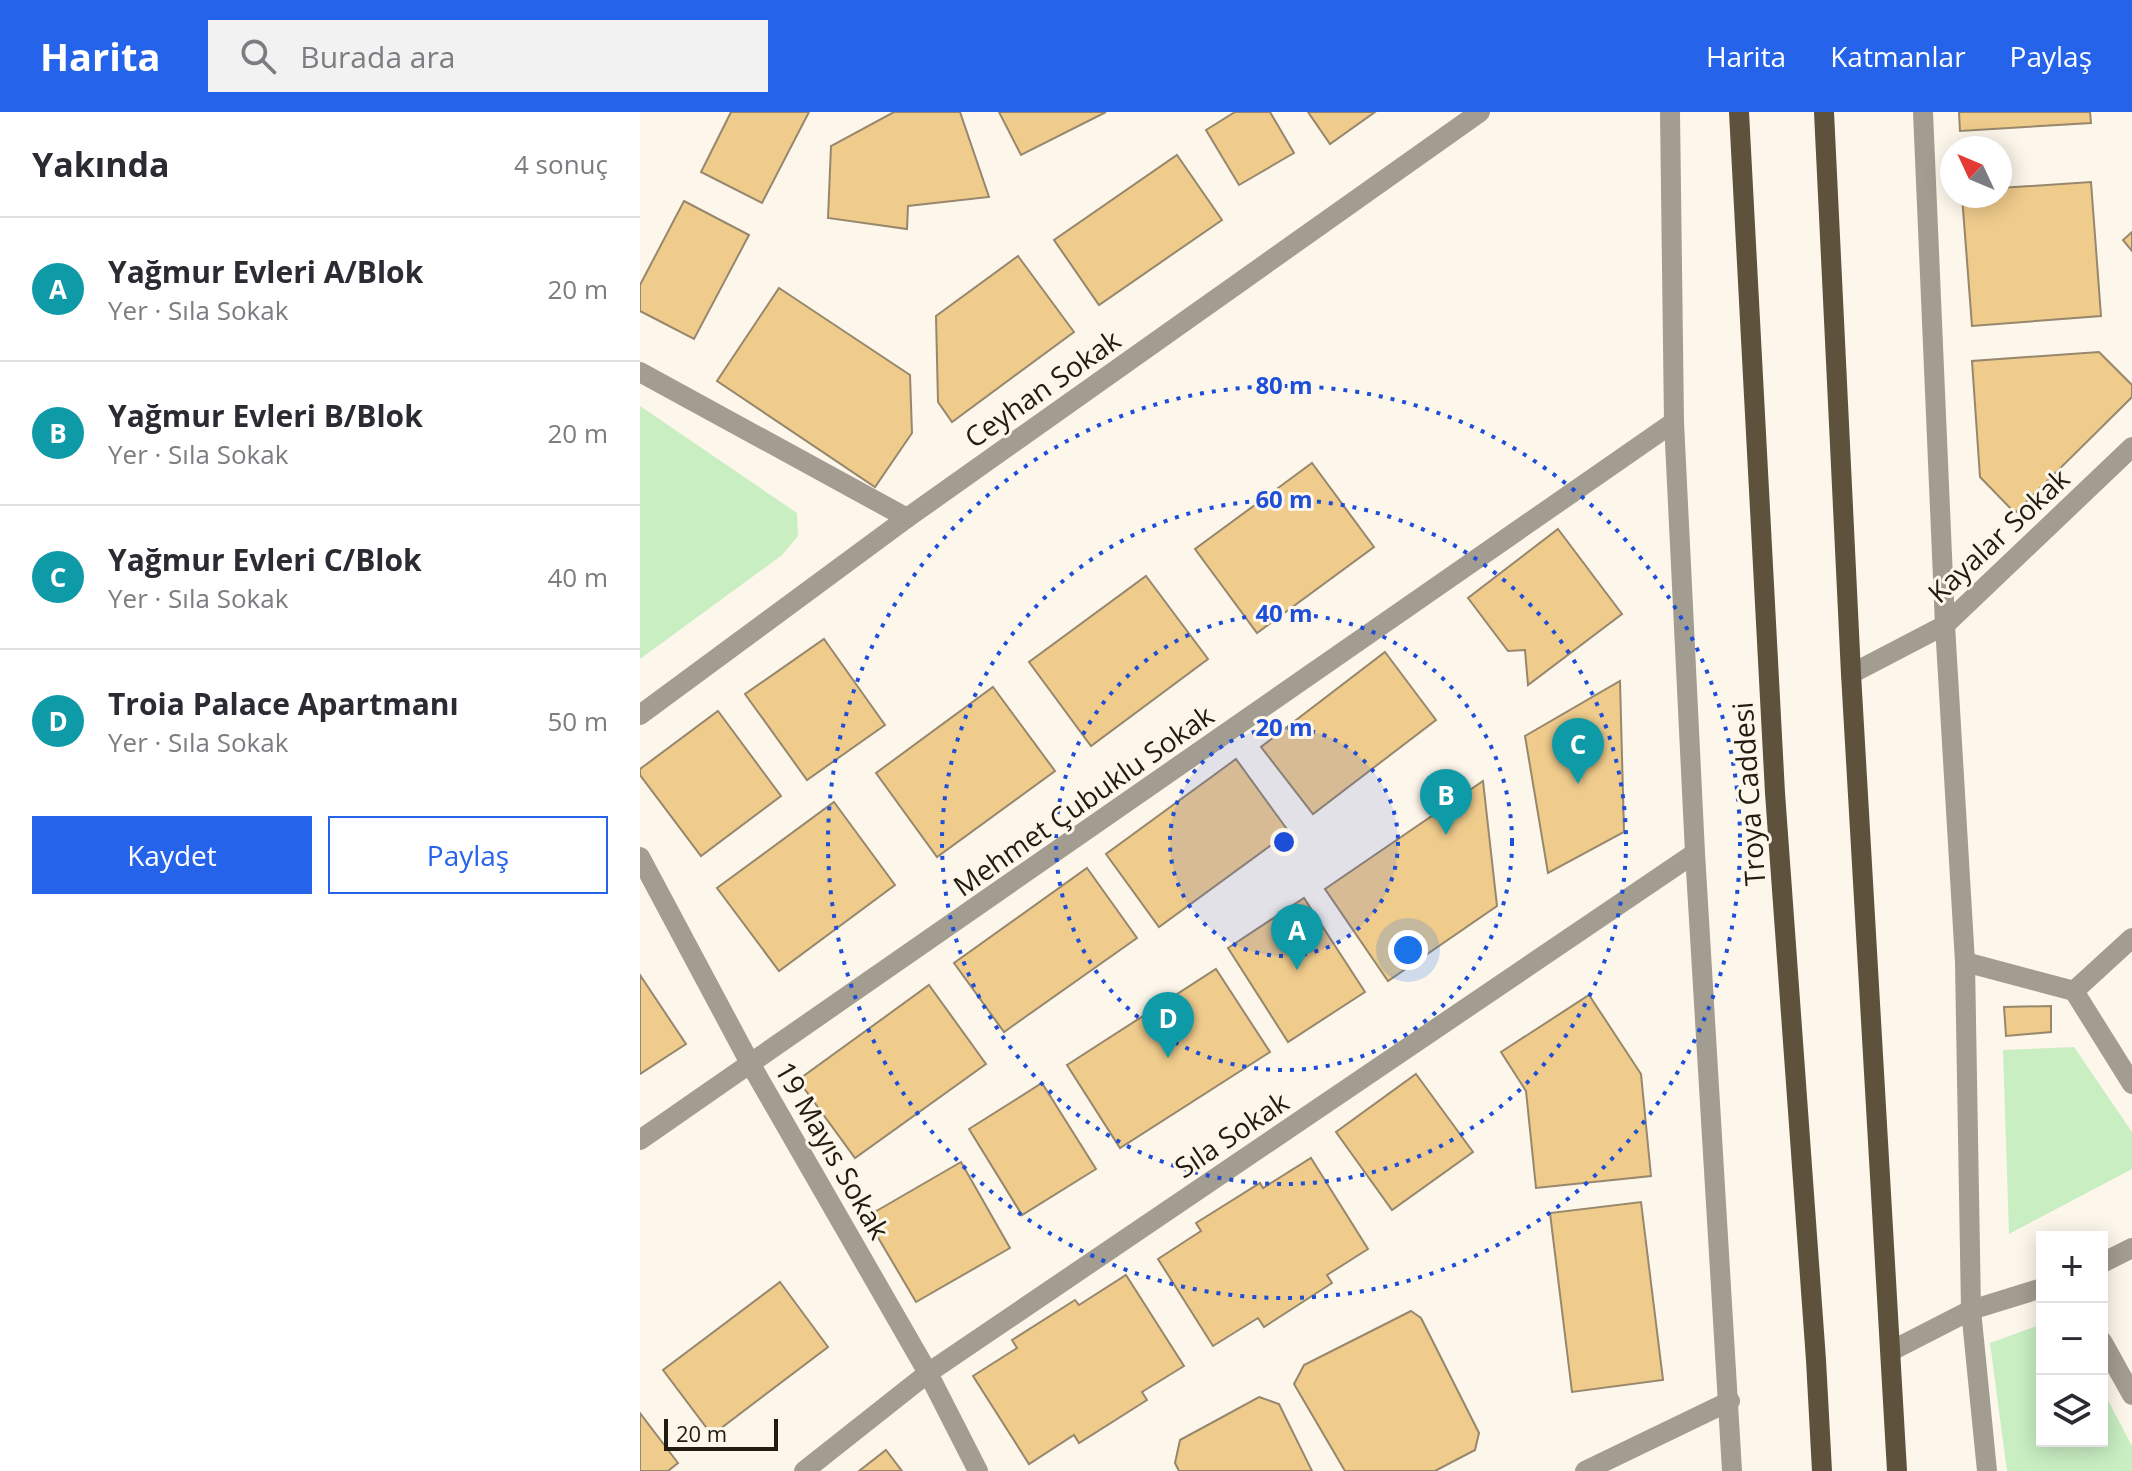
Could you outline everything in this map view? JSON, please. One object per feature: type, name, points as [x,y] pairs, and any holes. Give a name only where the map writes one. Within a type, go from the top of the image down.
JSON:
[{"type":"main road","name":"Troya Caddesi","points":[[1739,112],[1775,793],[1822,1471]]},
{"type":"main road","points":[[1824,112],[1851,674],[1897,1471]]},
{"type":"street","name":"Ceyhan Sokak","points":[[640,715],[907,518],[1480,112]]},
{"type":"street","points":[[1670,112],[1674,422],[1695,853],[1732,1471]]},
{"type":"street","points":[[1923,112],[1945,625],[1965,962],[1971,1310],[1987,1471]]},
{"type":"street","points":[[640,372],[907,518]]},
{"type":"street","name":"Mehmet Çubuklu Sokak","points":[[640,1140],[1674,422]]},
{"type":"street","name":"Kayalar Sokak","points":[[1851,674],[1945,625],[2132,447]]},
{"type":"street","name":"Sıla Sokak","points":[[804,1471],[928,1373],[1695,853]]},
{"type":"street","name":"19 Mayıs Sokak","points":[[640,857],[751,1065],[928,1373],[978,1471]]},
{"type":"street","points":[[2074,991],[2132,938]]},
{"type":"street","points":[[1965,962],[2074,991],[2132,1084]]},
{"type":"street","points":[[2108,1260],[2132,1248]]},
{"type":"street","points":[[1891,1351],[1971,1310],[2036,1290]]},
{"type":"street","points":[[2108,1352],[2132,1395]]},
{"type":"street","points":[[1585,1471],[1730,1401]]},
{"type":"green space","points":[[640,406],[797,513],[798,536],[782,555],[640,659]]},
{"type":"green space","points":[[2074,1047],[2132,1132],[2132,1169],[2009,1234],[2003,1050]]},
{"type":"green space","points":[[2036,1326],[2036,1447],[2108,1447],[2108,1400],[2132,1446],[2132,1471],[2007,1471],[1990,1343]]},
{"type":"building","points":[[731,112],[809,112],[762,203],[701,172]]},
{"type":"building","points":[[894,112],[960,112],[989,197],[908,206],[907,229],[828,218],[831,146]]},
{"type":"building","points":[[999,112],[1106,112],[1021,155]]},
{"type":"building","points":[[1235,112],[1270,112],[1294,153],[1239,185],[1206,130]]},
{"type":"building","points":[[1308,112],[1375,112],[1330,144]]},
{"type":"building","points":[[1959,112],[2090,112],[2091,123],[1960,131]]},
{"type":"building","points":[[1177,155],[1222,220],[1099,305],[1054,240]]},
{"type":"building","points":[[2091,182],[2101,316],[1972,326],[1963,208],[2012,208],[2012,187]]},
{"type":"building","points":[[684,201],[749,235],[694,339],[640,311],[640,285]]},
{"type":"building","points":[[2132,232],[2132,251],[2123,240]]},
{"type":"building","points":[[1018,256],[1074,332],[952,422],[938,402],[936,316]]},
{"type":"building","points":[[779,288],[910,375],[912,433],[875,487],[717,381]]},
{"type":"building","points":[[2099,352],[2132,385],[2132,397],[2015,513],[1980,477],[1972,361]]},
{"type":"building","points":[[1312,463],[1374,547],[1257,633],[1195,549]]},
{"type":"building","points":[[1558,529],[1622,614],[1528,685],[1525,650],[1508,651],[1468,598]]},
{"type":"building","points":[[1146,576],[1208,659],[1091,746],[1029,662]]},
{"type":"building","points":[[824,639],[885,725],[807,780],[745,694]]},
{"type":"building","points":[[1385,652],[1436,720],[1313,814],[1261,747]]},
{"type":"building","points":[[1620,681],[1624,832],[1548,873],[1525,736]]},
{"type":"building","points":[[993,687],[1055,771],[937,857],[876,773]]},
{"type":"building","points":[[718,711],[781,796],[701,856],[640,775],[640,769]]},
{"type":"building","points":[[1236,759],[1289,832],[1159,927],[1106,854]]},
{"type":"building","points":[[1483,781],[1497,906],[1388,981],[1325,889]]},
{"type":"building","points":[[834,802],[895,885],[779,971],[717,888]]},
{"type":"building","points":[[1087,868],[1137,938],[1004,1032],[954,963]]},
{"type":"building","points":[[1304,898],[1365,992],[1288,1042],[1228,948]]},
{"type":"building","points":[[1216,969],[1270,1052],[1120,1148],[1067,1065]]},
{"type":"building","points":[[640,975],[686,1044],[640,1074]]},
{"type":"building","points":[[929,985],[986,1064],[855,1158],[798,1080]]},
{"type":"building","points":[[1589,995],[1641,1074],[1651,1176],[1536,1188],[1526,1091],[1501,1052]]},
{"type":"building","points":[[2051,1006],[2051,1032],[2006,1036],[2004,1007]]},
{"type":"building","points":[[1416,1074],[1473,1152],[1392,1210],[1336,1132]]},
{"type":"building","points":[[1042,1083],[1096,1169],[1022,1215],[969,1129]]},
{"type":"building","points":[[1311,1158],[1368,1249],[1327,1275],[1332,1283],[1264,1327],[1258,1318],[1213,1346],[1158,1259],[1201,1231],[1196,1223],[1260,1183],[1263,1188]]},
{"type":"building","points":[[961,1162],[1010,1248],[916,1302],[866,1217]]},
{"type":"building","points":[[1641,1202],[1663,1380],[1572,1392],[1550,1213]]},
{"type":"building","points":[[1126,1275],[1184,1366],[1142,1392],[1147,1400],[1079,1443],[1074,1435],[1029,1464],[973,1376],[1017,1348],[1012,1340],[1075,1300],[1079,1305]]},
{"type":"building","points":[[780,1282],[828,1347],[712,1435],[663,1370]]},
{"type":"building","points":[[1411,1311],[1421,1318],[1479,1433],[1475,1450],[1435,1471],[1345,1471],[1294,1384],[1304,1365]]},
{"type":"building","points":[[1259,1397],[1279,1404],[1312,1471],[1179,1471],[1175,1463],[1180,1440]]},
{"type":"building","points":[[640,1413],[678,1463],[668,1471],[640,1471]]},
{"type":"building","points":[[886,1450],[902,1471],[859,1471]]},
{"type":"place","name":"Yağmur Evleri C/Blok","points":[[1578,784]]},
{"type":"place","name":"Yağmur Evleri B/Blok","points":[[1446,835]]},
{"type":"place","name":"Yağmur Evleri A/Blok","points":[[1297,970]]},
{"type":"place","name":"Troia Palace Apartmanı","points":[[1168,1058]]}]
